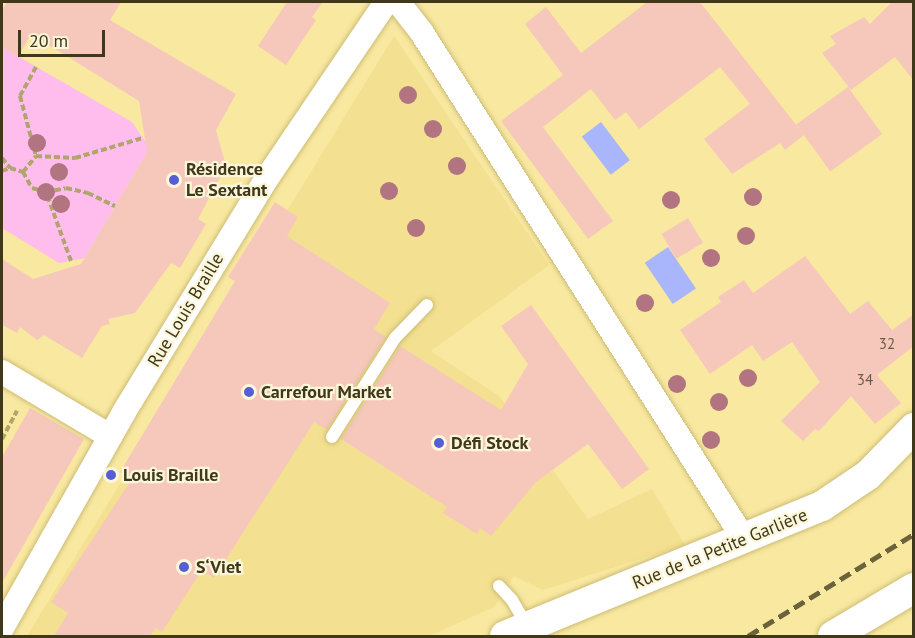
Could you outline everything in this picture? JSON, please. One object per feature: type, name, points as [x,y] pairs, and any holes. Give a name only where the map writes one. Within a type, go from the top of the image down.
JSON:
[{"type":"street","name":"Rue Louis Braille","points":[[2,628],[110,436],[267,178],[386,2]]},
{"type":"street","points":[[398,2],[422,33],[744,539]]},
{"type":"street","points":[[2,372],[110,436]]},
{"type":"street","name":"Rue de la Petite Garlière","points":[[516,632],[796,519],[849,491],[914,428]]},
{"type":"street","points":[[833,636],[914,588]]},
{"type":"lane","points":[[332,437],[395,338],[428,305]]},
{"type":"lane","points":[[499,586],[512,600],[516,632]]},
{"type":"path","points":[[36,67],[20,96],[36,156]]},
{"type":"path","points":[[36,156],[75,158],[143,138]]},
{"type":"path","points":[[23,172],[36,156]]},
{"type":"path","points":[[2,158],[10,168],[23,172],[32,188],[46,192],[66,188],[115,206]]},
{"type":"path","points":[[2,171],[10,168]]},
{"type":"path","points":[[46,192],[71,261]]},
{"type":"path","points":[[2,439],[23,401]]},
{"type":"shaded area","points":[[394,36],[549,265],[431,351],[499,396],[588,519],[652,489],[685,545],[543,590],[514,576],[494,607],[429,636],[27,636]]},
{"type":"shaded area","points":[[2,47],[132,122],[145,141],[149,140],[151,153],[141,162],[87,254],[91,257],[59,263],[2,228]]},
{"type":"water","points":[[601,122],[630,160],[611,175],[582,136]]},
{"type":"water","points":[[668,247],[696,288],[673,304],[645,263]]},
{"type":"building","name":"Résidence Le Sextant","points":[[7,2],[121,2],[110,20],[236,94],[216,130],[226,166],[198,219],[206,224],[180,268],[171,263],[135,313],[108,319],[110,324],[102,326],[82,358],[44,335],[37,340],[20,327],[17,333],[2,325],[2,259],[33,279],[81,264],[147,152],[139,101],[31,34],[18,57],[2,47],[2,11]]},
{"type":"building","points":[[287,2],[323,2],[312,17],[316,20],[286,65],[258,46]]},
{"type":"building","points":[[647,2],[700,2],[804,135],[785,150],[780,143],[732,174],[704,139],[750,104],[720,67],[639,129],[626,112],[615,120],[591,89],[543,127],[613,221],[588,239],[501,121],[563,75],[525,24],[546,7],[581,53]]},
{"type":"building","points":[[892,2],[914,2],[914,81],[895,57],[851,90],[822,53],[836,44],[830,36],[864,17],[870,24]]},
{"type":"building","points":[[848,87],[882,134],[830,172],[796,125]]},
{"type":"building","name":"Carrefour Market","points":[[275,202],[298,217],[287,236],[390,303],[374,329],[386,337],[327,430],[314,422],[214,578],[202,570],[162,632],[156,628],[150,636],[54,636],[68,613],[51,602],[132,479],[120,472],[235,281],[228,277]]},
{"type":"building","points":[[688,218],[703,243],[676,259],[661,234]]},
{"type":"building","points":[[805,256],[850,314],[868,301],[892,330],[914,314],[914,346],[877,375],[901,403],[875,424],[851,396],[819,431],[815,429],[803,441],[781,421],[820,382],[792,342],[763,361],[752,345],[710,374],[680,330],[721,302],[718,297],[744,280],[753,293]]},
{"type":"building","name":"Défi Stock","points":[[531,305],[649,469],[622,489],[588,444],[536,482],[491,536],[480,528],[477,534],[443,513],[447,507],[341,439],[400,346],[501,410],[528,364],[501,326]]},
{"type":"building","points":[[30,408],[84,439],[2,583],[2,457]]},
{"type":"railway","points":[[748,636],[914,534]]},
{"type":"place","name":"Résidence Le Sextant","points":[[174,180]]},
{"type":"place","name":"Carrefour Market","points":[[249,392]]},
{"type":"place","name":"Défi Stock","points":[[439,443]]},
{"type":"place","name":"Louis Braille","points":[[111,475]]},
{"type":"place","name":"S‘Viet","points":[[184,567]]}]
